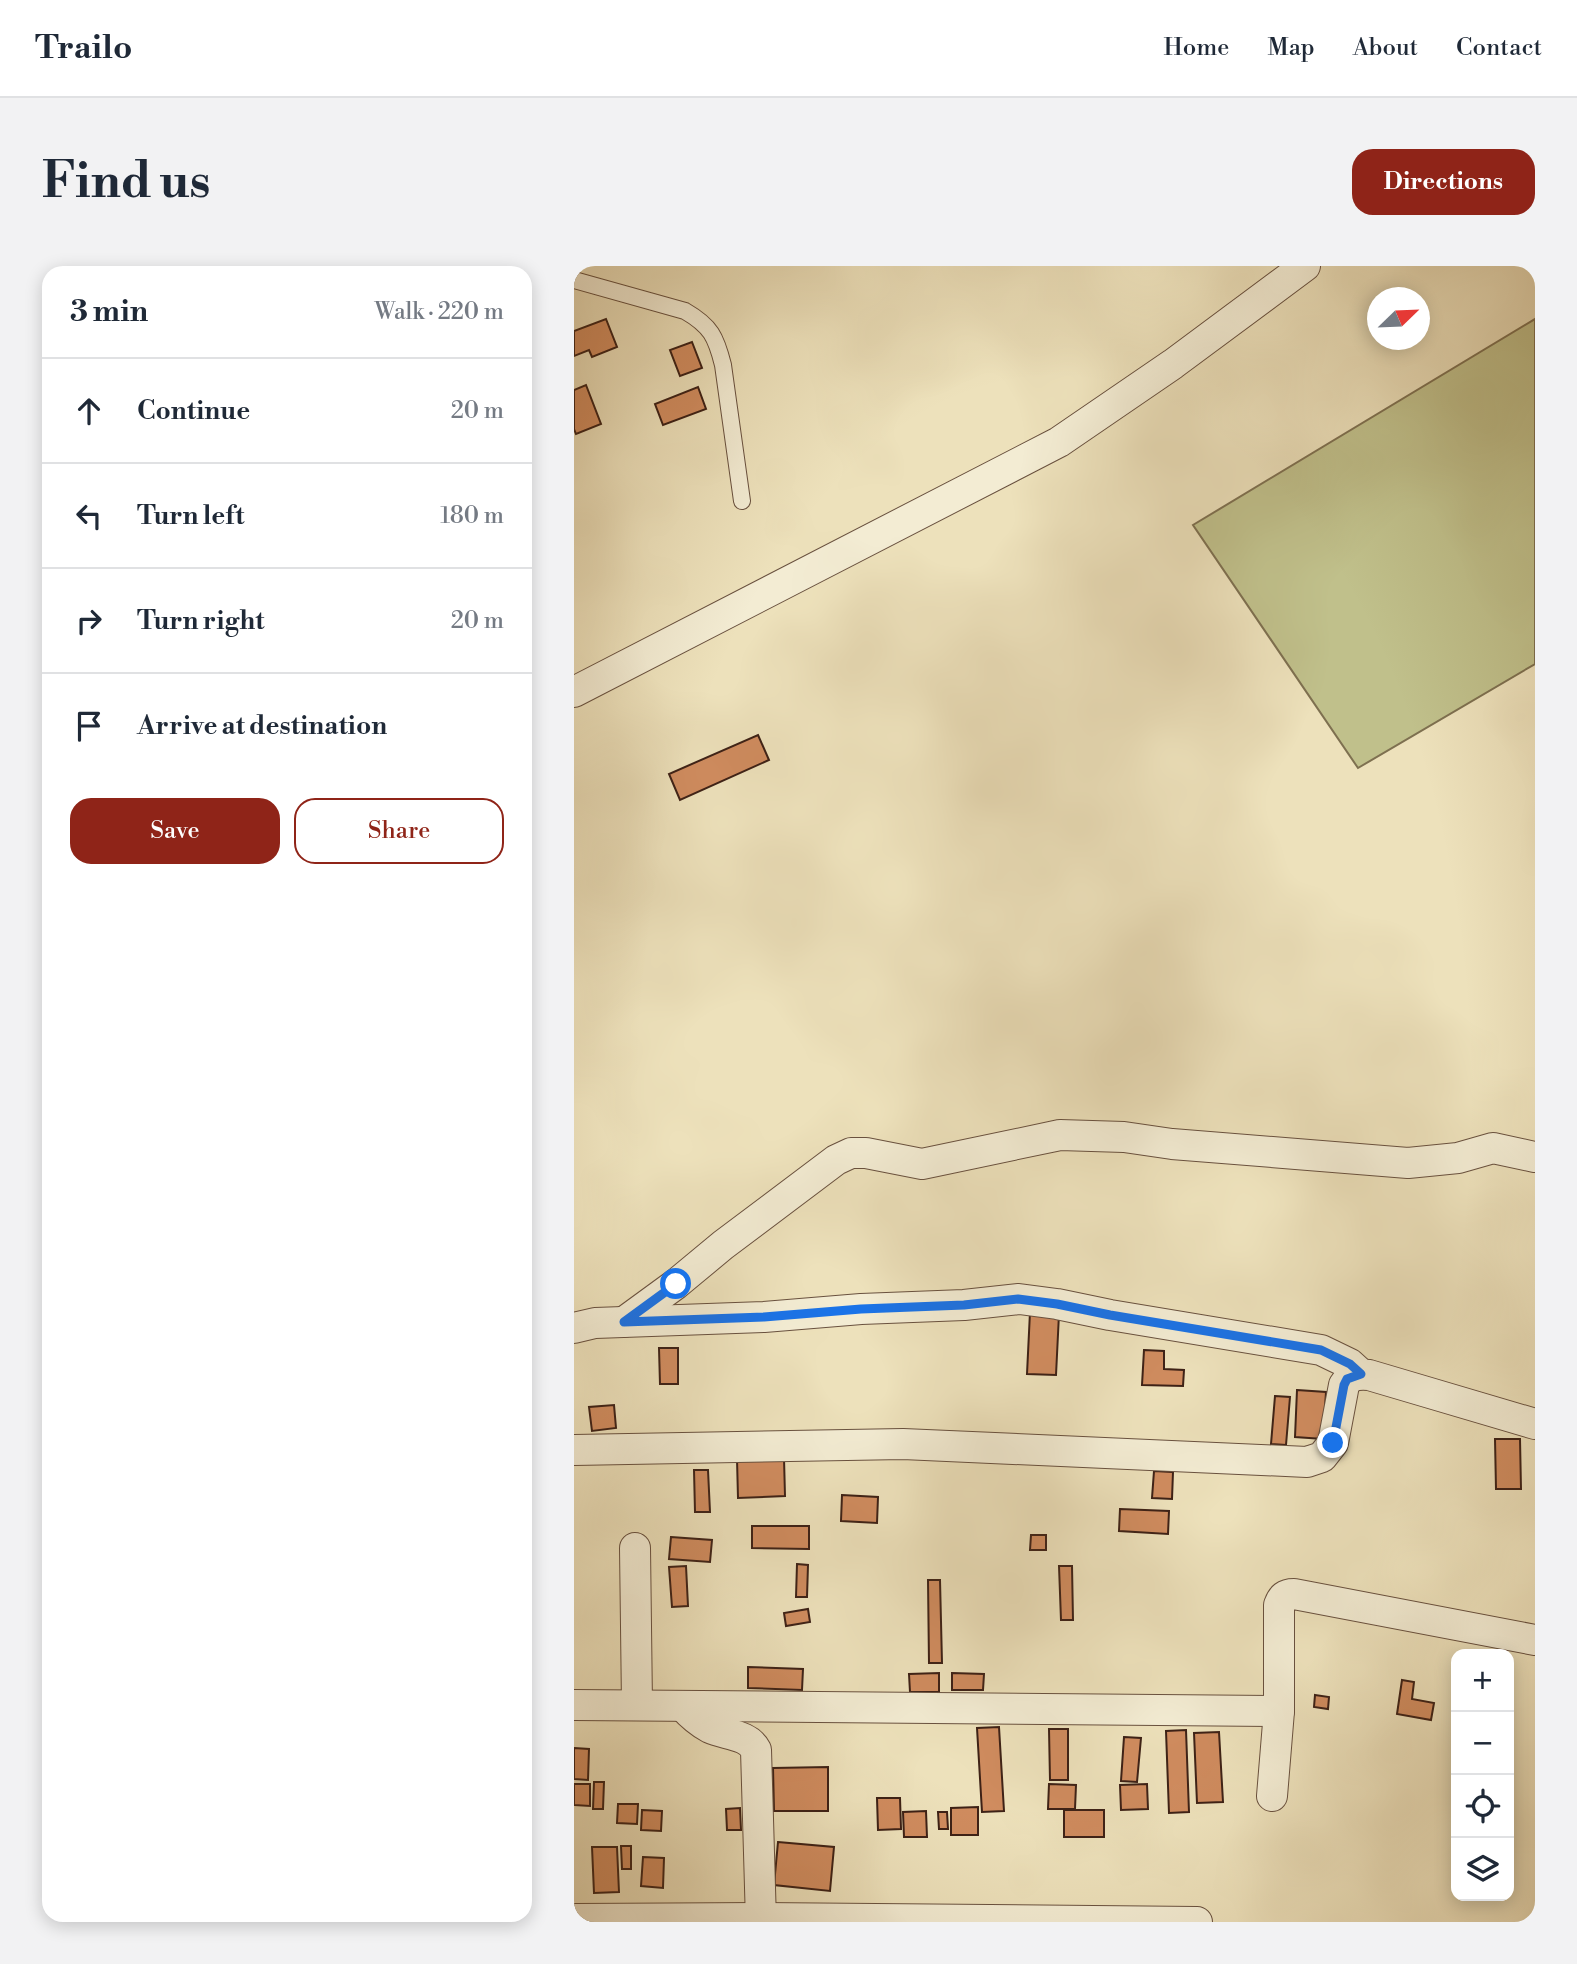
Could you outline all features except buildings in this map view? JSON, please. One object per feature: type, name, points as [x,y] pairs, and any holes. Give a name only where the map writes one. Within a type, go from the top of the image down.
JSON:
[{"type":"street","points":[[574,692],[1059,442],[1173,364],[1305,266]]},
{"type":"street","points":[[624,1322],[836,1160],[851,1153],[866,1153],[922,1164],[1060,1135],[1124,1136],[1172,1144],[1408,1163],[1458,1158],[1493,1148],[1535,1157]]},
{"type":"street","points":[[574,1328],[594,1323],[764,1317],[861,1309],[964,1305],[1018,1299],[1321,1350],[1350,1364],[1361,1374],[1535,1424]]},
{"type":"street","points":[[574,1450],[903,1444],[1307,1462],[1322,1457],[1333,1443],[1344,1385],[1347,1379],[1361,1374]]},
{"type":"street","points":[[635,1548],[637,1705]]},
{"type":"street","points":[[1272,1796],[1279,1711],[1279,1605],[1287,1594],[1535,1640]]},
{"type":"street","points":[[574,1705],[1279,1711]]},
{"type":"street","points":[[683,1706],[694,1718],[713,1729],[747,1740],[756,1750],[761,1920]]},
{"type":"street","points":[[574,1919],[1197,1922]]},
{"type":"lane","points":[[574,280],[685,311],[700,320],[712,333],[723,365],[742,501]]},
{"type":"green space","points":[[1535,319],[1535,664],[1358,768],[1193,525]]},
{"type":"route","points":[[676,1284],[624,1322],[764,1317],[861,1309],[964,1305],[1018,1299],[1321,1350],[1350,1364],[1361,1374],[1347,1379],[1344,1385],[1333,1443]]}]
